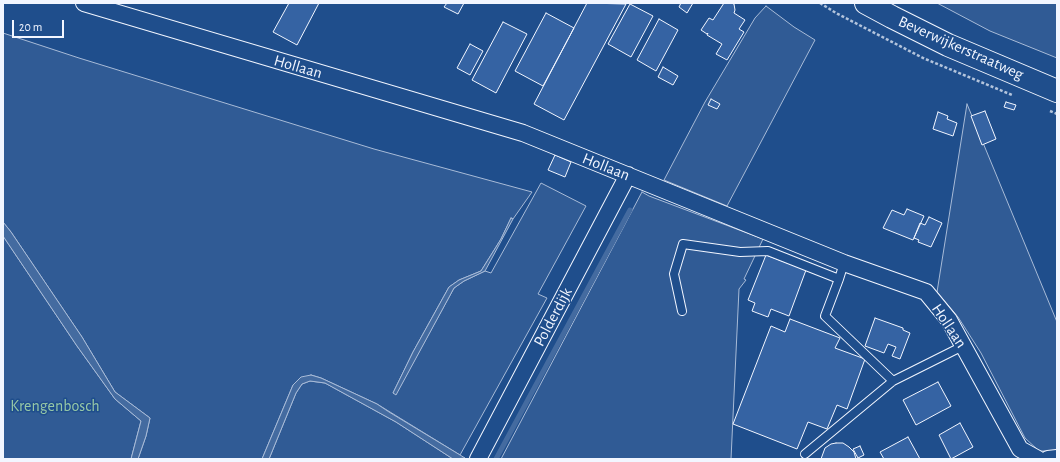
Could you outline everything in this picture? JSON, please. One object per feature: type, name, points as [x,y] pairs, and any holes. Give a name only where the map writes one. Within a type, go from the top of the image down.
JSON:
[{"type":"main road","name":"Beverwijkerstraatweg","points":[[866,3],[948,45],[1057,91]]},
{"type":"street","name":"Hollaan","points":[[84,3],[523,133],[844,263],[926,292],[949,320],[1020,449],[1038,459]]},
{"type":"street","name":"Polderdijk","points":[[478,459],[628,176]]},
{"type":"street","points":[[1048,459],[1057,458]]},
{"type":"lane","points":[[682,311],[674,274],[683,244],[740,252],[768,251],[839,279]]},
{"type":"lane","points":[[844,263],[825,316],[894,381]]},
{"type":"lane","points":[[805,454],[894,381],[963,346]]},
{"type":"green space","points":[[937,3],[1057,3],[1057,58],[990,31]]},
{"type":"green space","points":[[766,6],[794,27],[815,40],[727,206],[664,180],[705,102],[755,18]]},
{"type":"green space","points":[[3,33],[374,149],[532,192],[513,219],[511,218],[501,239],[481,271],[459,280],[449,287],[413,352],[393,393],[396,394],[454,288],[464,281],[485,271],[491,273],[541,183],[586,206],[538,294],[547,298],[460,455],[377,404],[321,378],[311,375],[293,385],[262,459],[138,459],[146,436],[150,418],[115,392],[82,337],[3,222]]},
{"type":"green space","points":[[967,104],[1057,322],[1057,451],[1039,451],[1025,438],[981,353],[958,317],[937,292]]},
{"type":"green space","points":[[642,192],[763,239],[744,279],[746,280],[739,289],[731,459],[501,459]]},
{"type":"green space","name":"Krengenbosch","points":[[3,236],[77,346],[115,399],[141,421],[131,459],[3,459]]},
{"type":"green space","points":[[310,381],[325,383],[396,422],[453,459],[269,459],[296,393],[302,384]]},
{"type":"shaded area","points":[[511,218],[513,219],[485,271],[464,281],[454,288],[396,395],[393,393],[413,352],[449,287],[459,280],[481,271],[501,239]]},
{"type":"shaded area","points":[[3,222],[82,337],[115,392],[150,418],[146,436],[138,459],[131,459],[141,421],[115,399],[77,346],[3,236]]},
{"type":"shaded area","points":[[311,375],[321,378],[377,404],[465,458],[453,459],[396,422],[325,383],[310,381],[302,384],[296,393],[269,459],[262,459],[293,385],[301,377]]},
{"type":"building","points":[[289,3],[319,3],[297,45],[273,32]]},
{"type":"building","points":[[447,3],[464,3],[458,14],[444,7]]},
{"type":"building","points":[[587,3],[626,4],[564,120],[534,104]]},
{"type":"building","points":[[681,3],[693,3],[687,13],[679,7]]},
{"type":"building","points":[[724,3],[734,4],[734,13],[745,20],[739,29],[744,32],[727,60],[716,54],[722,44],[707,35],[708,33],[707,34],[701,30],[709,18],[713,20]]},
{"type":"building","points":[[630,4],[653,16],[631,57],[608,44]]},
{"type":"building","points":[[546,13],[574,28],[543,86],[515,71]]},
{"type":"building","points":[[659,19],[678,30],[656,71],[637,60]]},
{"type":"building","points":[[503,22],[527,34],[496,93],[472,80]]},
{"type":"building","points":[[470,44],[483,51],[470,75],[457,68]]},
{"type":"building","points":[[663,67],[678,76],[673,85],[658,77]]},
{"type":"building","points":[[711,99],[720,104],[717,109],[708,105]]},
{"type":"building","points":[[1006,102],[1016,105],[1014,110],[1004,107]]},
{"type":"building","points":[[985,111],[996,139],[982,145],[971,116]]},
{"type":"building","points":[[938,112],[948,116],[947,119],[957,123],[953,136],[933,129]]},
{"type":"building","points":[[555,155],[571,162],[565,177],[548,170]]},
{"type":"building","points":[[907,209],[924,216],[913,240],[883,228],[892,210],[904,215]]},
{"type":"building","points":[[929,217],[942,223],[931,247],[918,242],[919,240],[914,238],[920,223],[925,225]]},
{"type":"building","points":[[766,255],[806,270],[789,316],[771,309],[768,317],[752,311],[755,303],[748,300]]},
{"type":"building","points":[[875,318],[903,328],[903,330],[910,333],[900,359],[892,356],[896,347],[888,344],[884,353],[865,346]]},
{"type":"building","points":[[790,319],[840,338],[835,348],[865,359],[847,409],[837,405],[827,429],[808,422],[797,449],[733,424],[771,326],[785,332]]},
{"type":"building","points":[[938,382],[951,406],[916,425],[903,400]]},
{"type":"building","points":[[960,423],[973,447],[951,459],[939,435]]},
{"type":"building","points":[[908,437],[920,459],[884,459],[880,452]]},
{"type":"building","points":[[836,443],[843,443],[849,447],[854,452],[856,459],[821,459],[825,448]]},
{"type":"building","points":[[860,446],[864,455],[858,458],[853,449]]},
{"type":"waterway","points":[[496,459],[630,210]]}]
